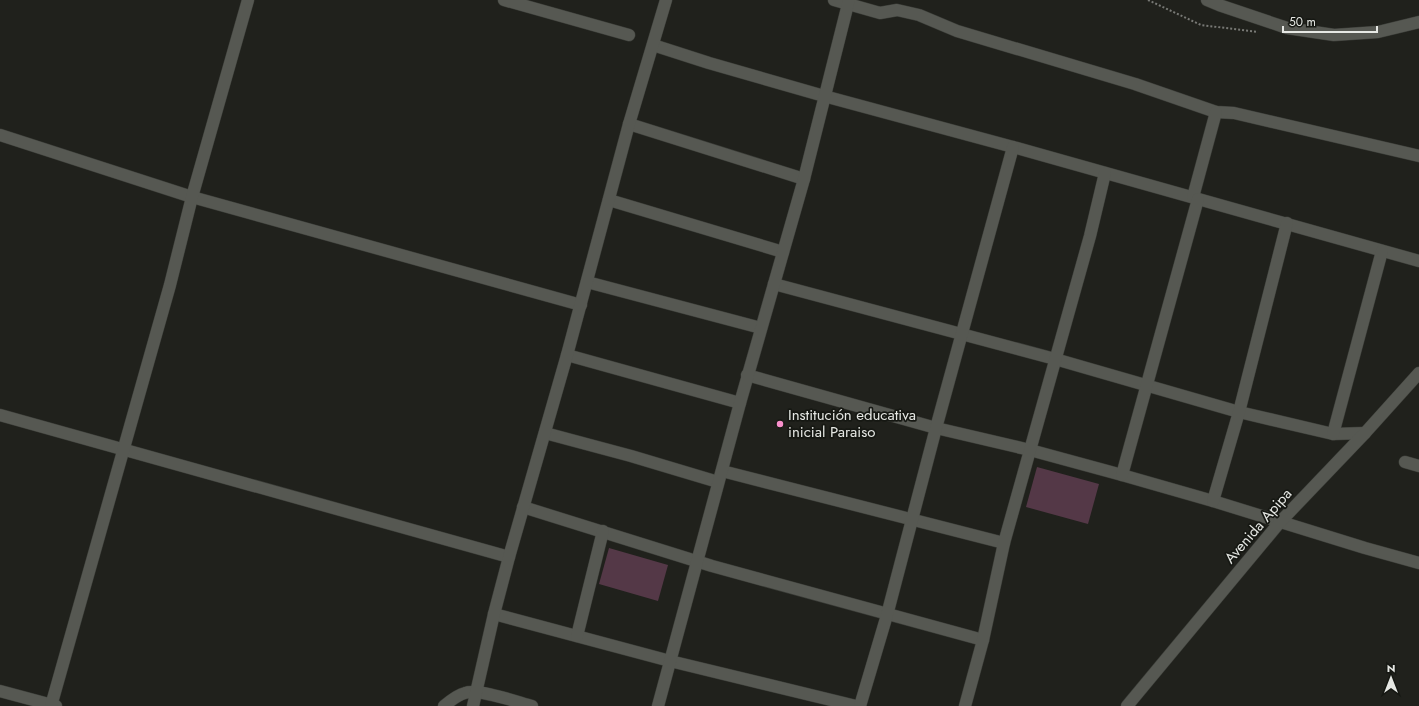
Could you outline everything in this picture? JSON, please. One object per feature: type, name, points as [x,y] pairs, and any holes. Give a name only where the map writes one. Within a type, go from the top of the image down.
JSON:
[{"type":"street","points":[[0,691],[53,706],[170,284],[192,197],[248,0]]},
{"type":"street","points":[[504,0],[629,36]]},
{"type":"street","points":[[473,706],[509,557],[581,305],[629,124],[666,0]]},
{"type":"street","points":[[834,0],[849,2],[880,13],[897,10],[919,15],[957,31],[1134,84],[1216,112],[1234,113],[1419,156]]},
{"type":"street","points":[[1207,0],[1219,6],[1287,28],[1334,35],[1378,32],[1419,22]]},
{"type":"street","points":[[658,706],[747,375],[804,179],[849,2]]},
{"type":"street","points":[[653,45],[709,63],[824,96],[1419,260]]},
{"type":"street","points":[[1122,475],[1195,198],[1216,112]]},
{"type":"street","points":[[629,124],[804,179]]},
{"type":"street","points":[[0,135],[192,197],[581,305]]},
{"type":"street","points":[[860,706],[887,615],[936,428],[1013,147]]},
{"type":"street","points":[[965,706],[983,640],[1004,544],[1090,236],[1105,173]]},
{"type":"street","points":[[609,200],[783,252]]},
{"type":"street","points":[[1213,501],[1239,412],[1287,224]]},
{"type":"street","points":[[1333,434],[1382,251]]},
{"type":"street","points":[[587,282],[761,328]]},
{"type":"street","points":[[774,284],[962,334],[1239,412],[1333,434],[1365,433]]},
{"type":"street","points":[[567,355],[740,402]]},
{"type":"street","name":"Avenida Apipa","points":[[1127,706],[1280,522],[1365,433],[1419,372]]},
{"type":"street","points":[[747,375],[936,428],[1030,450],[1122,475],[1419,563]]},
{"type":"street","points":[[0,415],[509,557]]},
{"type":"street","points":[[545,433],[631,456],[718,482]]},
{"type":"street","points":[[1405,462],[1419,466]]},
{"type":"street","points":[[722,471],[1004,544]]},
{"type":"street","points":[[523,507],[697,560],[712,566],[983,640]]},
{"type":"street","points":[[577,636],[603,532]]},
{"type":"street","points":[[494,614],[670,661],[856,706]]},
{"type":"street","points":[[444,706],[466,692],[477,691],[532,706]]},
{"type":"path","points":[[1148,0],[1201,25],[1262,32]]},
{"type":"shaded area","points":[[1037,467],[1099,484],[1088,524],[1026,507]]},
{"type":"shaded area","points":[[609,548],[668,565],[658,601],[599,584]]},
{"type":"place","name":"Institución educativa inicial Paraiso","points":[[780,424]]}]
